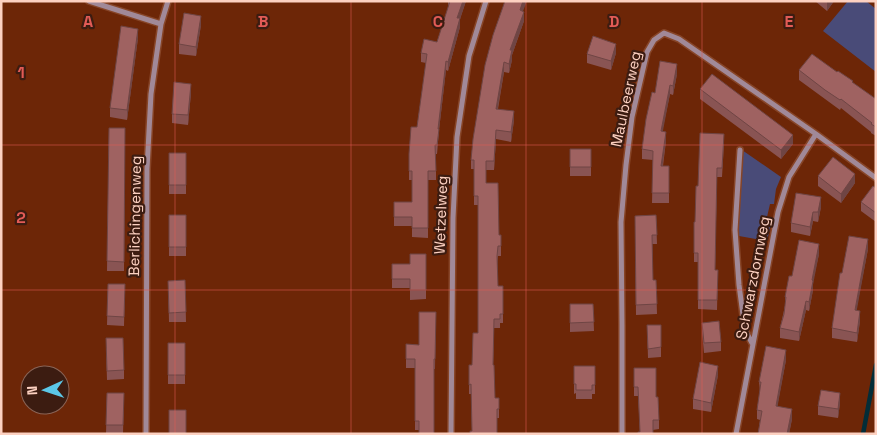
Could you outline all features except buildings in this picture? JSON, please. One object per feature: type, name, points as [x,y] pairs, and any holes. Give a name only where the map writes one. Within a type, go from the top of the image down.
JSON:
[{"type":"street","points":[[89,1],[161,24]]},
{"type":"street","name":"Berlichingenweg","points":[[146,434],[147,169],[151,94],[161,24],[168,1]]},
{"type":"street","name":"Wetzelweg","points":[[451,434],[453,218],[457,137],[469,56],[486,1]]},
{"type":"street","name":"Maulbeerweg","points":[[622,434],[622,212],[632,116],[646,52],[654,40],[664,32],[679,39],[876,178]]},
{"type":"street","name":"Schwarzdornweg","points":[[736,434],[778,212],[789,177],[816,134]]},
{"type":"street","points":[[740,150],[735,230],[739,285],[746,330],[753,344]]},
{"type":"shaded area","points":[[848,1],[866,1],[876,9],[876,72],[823,31]]},
{"type":"shaded area","points":[[742,150],[781,177],[776,189],[774,204],[770,204],[767,217],[772,220],[767,241],[739,236],[738,215]]},
{"type":"waterway","points":[[863,434],[876,365]]}]
